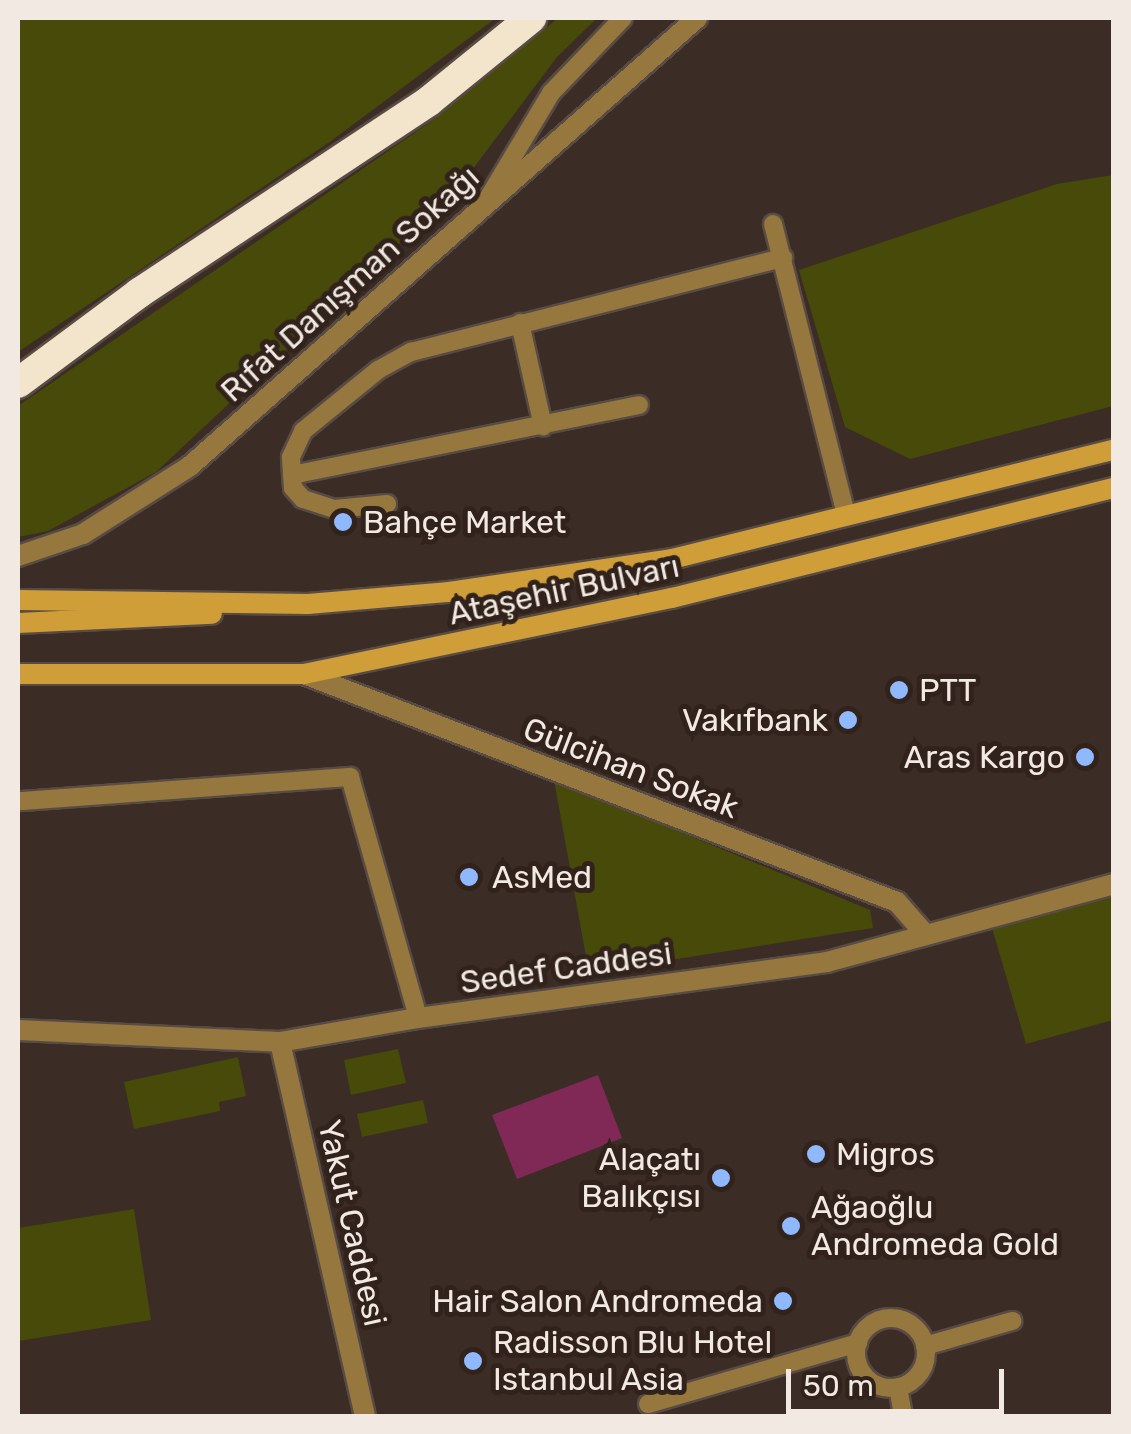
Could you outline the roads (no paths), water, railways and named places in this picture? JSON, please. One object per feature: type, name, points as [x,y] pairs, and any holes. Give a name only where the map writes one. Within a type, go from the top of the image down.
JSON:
[{"type":"highway","points":[[18,383],[140,293],[428,102],[530,18]]},
{"type":"main road","name":"Ataşehir Bulvarı","points":[[18,600],[308,604],[449,592],[672,559],[1114,450]]},
{"type":"main road","name":"Ataşehir Bulvarı","points":[[26,675],[304,674],[672,598],[1114,488]]},
{"type":"main road","points":[[18,622],[181,617],[308,604]]},
{"type":"main road","points":[[18,689],[26,675]]},
{"type":"street","name":"Rıfat Danışman Sokağı","points":[[18,556],[83,534],[190,466],[697,18]]},
{"type":"street","name":"Gülcihan Sokak","points":[[304,674],[896,902],[925,934]]},
{"type":"street","name":"Sedef Caddesi","points":[[18,1030],[280,1042],[418,1018],[826,962],[1114,884]]},
{"type":"street","name":"Yakut Caddesi","points":[[280,1042],[365,1416]]},
{"type":"lane","points":[[484,204],[550,93],[623,18]]},
{"type":"lane","points":[[773,224],[846,515]]},
{"type":"lane","points":[[387,504],[334,509],[304,499],[292,488],[292,456],[303,431],[378,370],[411,352],[783,258]]},
{"type":"lane","points":[[520,324],[543,426]]},
{"type":"lane","points":[[292,474],[639,404]]},
{"type":"lane","points":[[21,801],[350,778],[418,1018]]},
{"type":"lane","points":[[894,1318],[914,1327],[926,1346],[923,1367],[908,1384],[886,1388],[865,1376],[856,1355],[858,1343],[872,1325],[894,1318]]},
{"type":"lane","points":[[926,1346],[1012,1320]]},
{"type":"lane","points":[[648,1404],[858,1343]]},
{"type":"lane","points":[[898,1387],[904,1416]]},
{"type":"place","name":"Bahçe Market","points":[[343,522]]},
{"type":"place","name":"PTT","points":[[899,690]]},
{"type":"place","name":"Vakıfbank","points":[[848,720]]},
{"type":"place","name":"Aras Kargo","points":[[1085,757]]},
{"type":"place","name":"AsMed","points":[[469,877]]},
{"type":"place","name":"Migros","points":[[816,1154]]},
{"type":"place","name":"Alaçatı Balıkçısı","points":[[721,1178]]},
{"type":"place","name":"Ağaoğlu Andromeda Gold","points":[[791,1226]]},
{"type":"place","name":"Hair Salon Andromeda","points":[[783,1301]]},
{"type":"place","name":"Radisson Blu Hotel Istanbul Asia","points":[[473,1361]]}]
